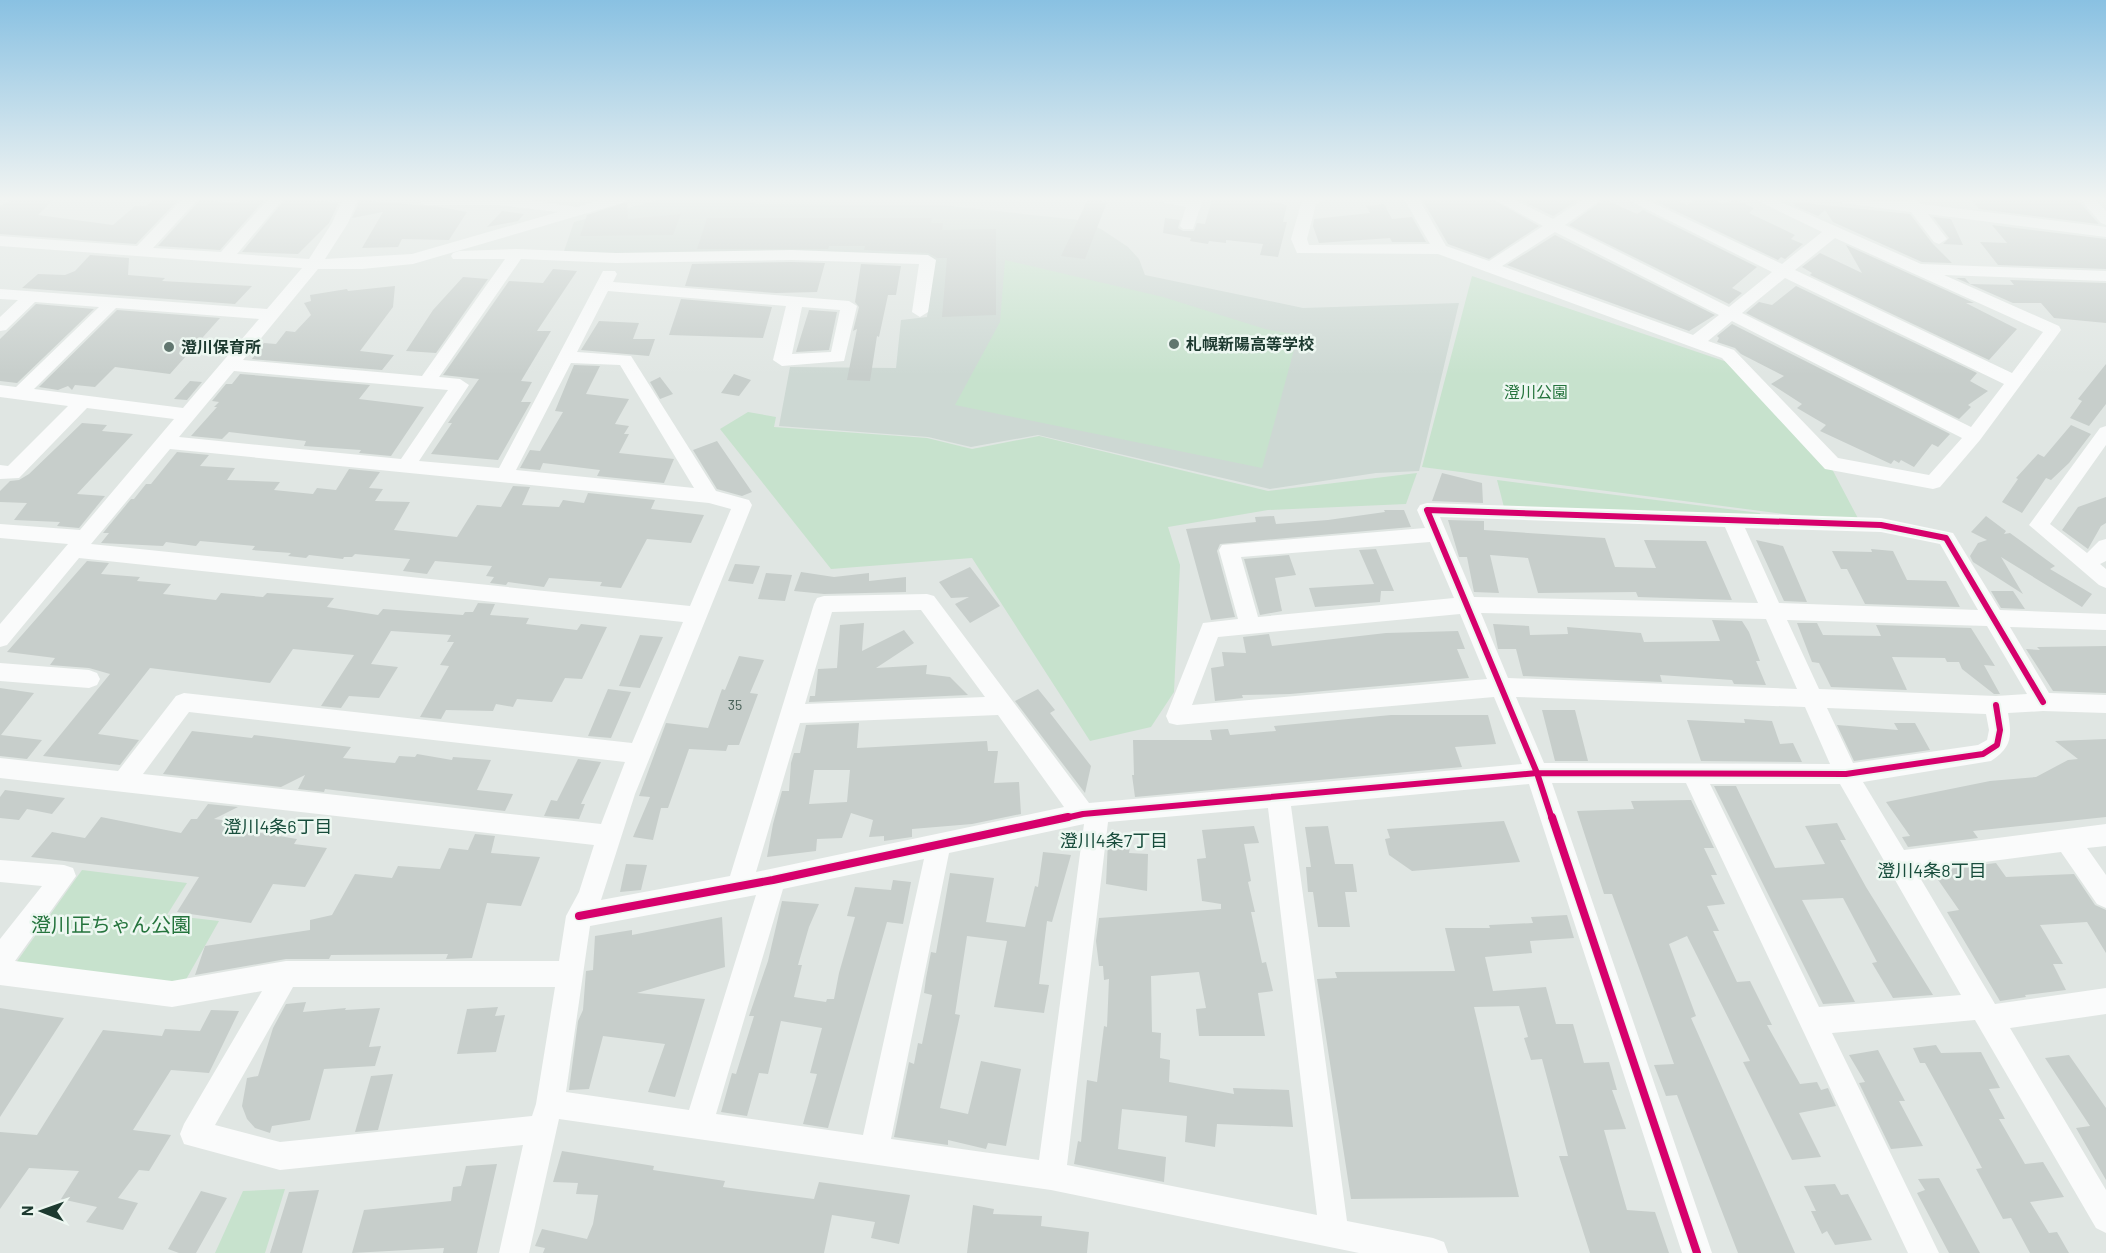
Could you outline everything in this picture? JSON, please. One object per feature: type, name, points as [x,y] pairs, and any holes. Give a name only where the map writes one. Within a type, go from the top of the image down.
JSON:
[{"type":"street","points":[[232,257],[314,264],[362,264],[445,257]]},
{"type":"street","points":[[0,639],[318,257]]},
{"type":"street","points":[[413,259],[419,257]]},
{"type":"street","points":[[427,382],[515,257]]},
{"type":"street","points":[[603,257],[647,257]]},
{"type":"street","points":[[859,257],[928,260],[920,312]]},
{"type":"street","points":[[1462,257],[1728,354],[1832,464],[1933,482],[1974,436],[2053,330],[1891,257]]},
{"type":"street","points":[[1489,268],[1505,257]]},
{"type":"street","points":[[1619,257],[1734,313],[1974,436]]},
{"type":"street","points":[[1757,257],[2015,382]]},
{"type":"street","points":[[1697,341],[1800,257]]},
{"type":"street","points":[[504,476],[616,258]]},
{"type":"street","points":[[1918,269],[2106,276]]},
{"type":"street","points":[[603,286],[795,301],[849,306],[838,357],[782,360],[795,301]]},
{"type":"street","points":[[0,294],[110,305],[272,315]]},
{"type":"street","points":[[0,326],[32,297]]},
{"type":"street","points":[[18,394],[110,305]]},
{"type":"street","points":[[565,357],[625,360],[709,496]]},
{"type":"street","points":[[231,364],[460,385],[406,466]]},
{"type":"street","points":[[0,391],[188,415]]},
{"type":"street","points":[[0,472],[12,473],[82,402]]},
{"type":"street","points":[[2106,432],[2039,525],[2106,580]]},
{"type":"street","points":[[166,442],[709,496],[742,505],[623,794],[590,896],[579,916],[545,1117],[514,1253]]},
{"type":"street","points":[[1697,1253],[1537,773],[1439,534],[1427,510],[1881,525],[1946,538],[2043,702]]},
{"type":"street","points":[[1731,519],[1809,697],[1846,774],[1900,862],[2106,1218]]},
{"type":"street","points":[[0,531],[81,544],[695,615]]},
{"type":"street","points":[[1250,626],[1228,550],[1439,534]]},
{"type":"street","points":[[2086,563],[2101,554],[2106,546]]},
{"type":"street","points":[[740,885],[824,604],[927,602],[1003,706],[1090,814],[1051,1176]]},
{"type":"street","points":[[2106,622],[1771,611],[1468,605],[1210,629],[1177,716],[1500,687],[1996,705],[2043,702],[2106,704]]},
{"type":"street","points":[[0,672],[89,679]]},
{"type":"street","points":[[123,783],[184,702],[639,754]]},
{"type":"street","points":[[579,916],[772,880],[1090,814],[1537,773],[1846,774],[1983,754],[1997,745],[2000,730],[1996,705]]},
{"type":"street","points":[[790,714],[1003,706]]},
{"type":"street","points":[[0,768],[611,836]]},
{"type":"street","points":[[1694,775],[1924,1253]]},
{"type":"street","points":[[1278,797],[1334,1232]]},
{"type":"street","points":[[1900,862],[2106,835]]},
{"type":"street","points":[[2067,840],[2106,896]]},
{"type":"street","points":[[874,1150],[939,844]]},
{"type":"street","points":[[0,871],[64,876],[0,960]]},
{"type":"street","points":[[699,1124],[772,880]]},
{"type":"street","points":[[0,972],[172,994],[286,974],[568,974]]},
{"type":"street","points":[[286,974],[194,1134],[280,1156],[545,1117],[699,1124],[1051,1176],[1334,1232],[1382,1248],[1433,1253]]},
{"type":"street","points":[[1814,1021],[1987,1012],[2106,1001]]},
{"type":"shaded area","name":"札幌新陽高等学校","points":[[863,257],[1138,257],[1145,275],[1303,308],[1459,303],[1419,471],[1376,473],[1270,489],[1038,435],[971,447],[928,437],[779,426],[790,367],[896,368],[901,320],[927,317],[935,263]]},
{"type":"green space","points":[[1005,260],[1163,297],[1265,329],[1298,335],[1262,468],[955,405],[1000,322]]},
{"type":"green space","name":"澄川公園","points":[[1472,276],[1727,362],[1832,469],[1861,524],[1422,467]]},
{"type":"green space","points":[[748,412],[776,417],[774,427],[927,438],[972,449],[1039,436],[1268,491],[1417,473],[1406,504],[1268,510],[1168,527],[1180,565],[1174,692],[1151,727],[1090,741],[972,558],[831,569],[720,429]]},
{"type":"green space","points":[[1497,480],[1760,513],[1763,522],[1505,511]]},
{"type":"green space","name":"澄川正ちゃん公園","points":[[82,870],[187,883],[167,915],[219,921],[184,983],[13,967]]},
{"type":"green space","points":[[285,1189],[265,1253],[215,1253],[243,1191]]},
{"type":"building","points":[[88,257],[129,258],[128,275],[165,278],[162,281],[252,286],[235,304],[22,288],[38,274],[65,275],[75,271]]},
{"type":"building","points":[[996,257],[996,315],[942,317],[947,258],[937,258]]},
{"type":"building","points":[[1519,257],[1600,257],[1715,315],[1689,331],[1507,265]]},
{"type":"building","points":[[1635,257],[1738,257],[1757,267],[1732,288],[1742,293],[1729,304]]},
{"type":"building","points":[[1814,257],[1829,257],[1862,273],[1853,257],[1874,257],[1974,303],[1966,303],[2017,329],[1989,360],[1810,275],[1812,273],[1802,267]]},
{"type":"building","points":[[1912,257],[1946,257],[1952,263],[1922,262]]},
{"type":"building","points":[[1992,257],[2106,257],[2106,269],[1998,265]]},
{"type":"building","points":[[825,263],[817,292],[776,293],[685,286],[692,264]]},
{"type":"building","points":[[861,264],[901,266],[896,295],[888,295],[879,337],[877,336],[870,381],[847,380],[857,329],[853,331],[859,307],[855,302]]},
{"type":"building","points":[[553,269],[577,271],[537,331],[551,331],[521,381],[532,382],[521,402],[531,402],[498,460],[431,454],[452,423],[448,423],[479,379],[443,375],[509,281],[543,283]]},
{"type":"building","points":[[463,277],[488,279],[436,353],[406,351],[433,310]]},
{"type":"building","points":[[1956,278],[1965,278],[1970,284],[2014,285],[2010,280],[2106,283],[2106,323],[2054,318],[2041,303],[2013,303]]},
{"type":"building","points":[[395,286],[393,307],[360,351],[394,355],[382,370],[252,359],[264,343],[276,344],[286,331],[295,332],[311,315],[304,303],[311,301],[310,295],[347,289],[348,291]]},
{"type":"building","points":[[1796,286],[1977,373],[1970,381],[1988,391],[1968,405],[1971,407],[1959,419],[1746,313],[1759,302],[1772,305]]},
{"type":"building","points":[[681,299],[772,307],[763,338],[669,335]]},
{"type":"building","points":[[36,304],[94,309],[17,383],[0,381],[0,339]]},
{"type":"building","points":[[117,310],[220,318],[170,374],[115,367],[95,387],[75,385],[72,390],[68,386],[58,390],[39,387]]},
{"type":"building","points":[[809,310],[837,312],[829,350],[796,352]]},
{"type":"building","points":[[599,321],[639,323],[633,339],[655,339],[649,356],[581,350]]},
{"type":"building","points":[[1732,324],[1950,434],[1938,447],[1932,444],[1914,467],[1901,460],[1899,463],[1894,460],[1891,464],[1820,431],[1826,425],[1797,408],[1802,404],[1771,384],[1784,376],[1741,354],[1735,348],[1717,342],[1719,338],[1717,336]]},
{"type":"building","points":[[2106,364],[2106,404],[2089,426],[2070,418],[2082,401],[2078,399]]},
{"type":"building","points":[[574,365],[600,366],[586,394],[629,399],[615,424],[629,426],[624,434],[629,434],[619,453],[674,459],[664,483],[597,476],[600,470],[543,463],[540,470],[520,468],[530,450],[540,451],[563,412],[555,411]]},
{"type":"building","points":[[240,374],[370,385],[359,399],[424,407],[391,456],[359,453],[361,450],[304,446],[306,441],[229,432],[222,439],[191,436],[217,407],[214,407],[219,402],[212,401],[226,384],[232,384]]},
{"type":"building","points":[[734,374],[751,380],[739,396],[721,393]]},
{"type":"building","points":[[660,377],[673,394],[660,399],[650,382]]},
{"type":"building","points":[[190,381],[202,382],[187,400],[174,399]]},
{"type":"building","points":[[82,423],[107,425],[102,431],[133,434],[77,494],[105,496],[79,528],[57,526],[60,522],[14,520],[27,503],[0,502],[0,491],[10,481],[19,480],[29,474]]},
{"type":"building","points":[[2071,425],[2091,434],[2069,463],[2051,480],[2046,478],[2022,513],[2002,502],[2018,479],[2016,478],[2038,454],[2044,457]]},
{"type":"building","points":[[717,441],[752,492],[742,496],[717,489],[693,450]]},
{"type":"building","points":[[177,452],[209,455],[200,466],[235,468],[227,480],[280,482],[274,490],[313,494],[317,488],[336,490],[349,469],[380,472],[369,488],[383,489],[375,501],[410,502],[394,530],[457,537],[477,505],[501,507],[513,486],[530,487],[522,505],[559,507],[563,500],[584,503],[588,493],[655,500],[651,509],[704,515],[691,543],[647,539],[621,588],[600,586],[602,582],[549,578],[544,587],[508,582],[506,585],[490,583],[494,577],[486,576],[492,566],[435,561],[427,574],[403,571],[410,559],[355,554],[343,559],[309,555],[306,558],[288,556],[291,553],[252,550],[255,546],[200,541],[196,546],[166,542],[163,546],[101,543],[109,533],[103,533],[131,499],[134,499],[146,484],[151,484]]},
{"type":"building","points":[[1442,473],[1482,483],[1483,503],[1432,501]]},
{"type":"building","points":[[2106,497],[2106,523],[2101,526],[2088,549],[2062,530],[2078,507]]},
{"type":"building","points":[[1384,510],[1404,510],[1411,527],[1220,544],[1217,551],[1235,617],[1211,620],[1186,529],[1256,522],[1255,517],[1274,516],[1276,524],[1328,520],[1385,512]]},
{"type":"building","points":[[1986,516],[2006,531],[2004,534],[2010,533],[2055,566],[2050,569],[2092,594],[2082,607],[2001,557],[2023,594],[1973,562],[1970,556],[1978,543],[1987,540],[1971,532]]},
{"type":"building","points":[[1448,520],[1484,521],[1484,530],[1605,538],[1615,567],[1656,568],[1644,540],[1706,541],[1732,600],[1638,597],[1636,592],[1538,593],[1528,558],[1490,555],[1499,593],[1474,592],[1467,557],[1459,557]]},
{"type":"building","points":[[1756,540],[1783,546],[1807,602],[1784,601]]},
{"type":"building","points":[[1376,549],[1394,591],[1381,591],[1380,602],[1315,607],[1309,588],[1374,584],[1359,550]]},
{"type":"building","points":[[1871,549],[1893,551],[1907,580],[1946,581],[1960,607],[1865,604],[1847,569],[1841,569],[1832,551],[1872,552]]},
{"type":"building","points":[[1289,555],[1296,575],[1275,578],[1282,611],[1260,615],[1244,559]]},
{"type":"building","points":[[87,561],[109,563],[101,574],[140,577],[137,581],[171,584],[163,594],[216,600],[221,593],[263,597],[267,593],[334,598],[327,607],[378,615],[383,609],[463,615],[465,612],[473,612],[478,603],[495,604],[490,615],[529,618],[526,624],[577,630],[581,624],[607,627],[582,679],[565,678],[552,702],[517,699],[513,707],[496,704],[493,711],[446,710],[441,719],[420,717],[449,666],[440,665],[454,642],[447,642],[451,635],[391,631],[371,664],[398,667],[379,698],[349,696],[341,708],[321,706],[354,655],[293,649],[270,683],[150,668],[98,734],[139,740],[120,765],[43,756],[110,674],[89,668],[50,665],[55,658],[7,652]]},
{"type":"building","points":[[735,564],[760,566],[753,584],[728,581]]},
{"type":"building","points":[[970,567],[1000,606],[970,623],[955,604],[969,597],[951,598],[939,582]]},
{"type":"building","points":[[801,572],[834,577],[869,573],[869,581],[906,577],[906,592],[824,594],[794,591]]},
{"type":"building","points":[[766,573],[792,575],[785,601],[758,599]]},
{"type":"building","points":[[1991,591],[2013,591],[2025,609],[2001,608]]},
{"type":"building","points":[[1712,620],[1742,621],[1749,632],[1760,661],[1756,661],[1766,685],[1734,684],[1732,680],[1660,675],[1662,682],[1523,676],[1516,649],[1498,649],[1493,624],[1529,626],[1530,635],[1568,634],[1567,627],[1641,633],[1644,642],[1720,641]]},
{"type":"building","points":[[864,623],[862,651],[904,630],[914,643],[876,668],[927,665],[926,674],[950,677],[968,695],[809,702],[810,696],[815,696],[818,669],[837,668],[840,625]]},
{"type":"building","points":[[1797,623],[1817,623],[1823,635],[1881,636],[1876,625],[1971,628],[1995,666],[1984,665],[2000,694],[1994,694],[1962,669],[1959,662],[1947,662],[1945,658],[1892,657],[1907,690],[1831,687],[1819,663],[1812,662]]},
{"type":"building","points":[[1458,631],[1465,649],[1457,649],[1469,678],[1290,694],[1242,695],[1243,698],[1215,701],[1211,668],[1224,666],[1222,652],[1246,653],[1243,637],[1269,634],[1272,646],[1386,633]]},
{"type":"building","points":[[640,635],[663,637],[640,688],[619,686]]},
{"type":"building","points":[[2106,646],[2106,693],[2053,691],[2026,649],[2040,650],[2037,647]]},
{"type":"building","points":[[739,656],[764,660],[750,693],[758,694],[739,745],[728,745],[726,751],[689,749],[668,808],[661,808],[653,840],[633,837],[650,797],[639,796],[666,723],[708,728],[722,689],[725,690]]},
{"type":"building","points":[[0,688],[34,693],[1,735],[42,740],[27,759],[0,756]]},
{"type":"building","points":[[608,689],[631,692],[611,738],[588,736]]},
{"type":"building","points":[[1038,689],[1055,710],[1050,713],[1091,766],[1085,793],[1015,701]]},
{"type":"building","points":[[1542,710],[1575,710],[1588,761],[1555,761]]},
{"type":"building","points":[[1391,715],[1488,715],[1496,744],[1455,747],[1462,767],[1135,797],[1132,775],[1134,775],[1133,740],[1212,740],[1210,730],[1228,729],[1230,735],[1276,731],[1274,726]]},
{"type":"building","points":[[1744,719],[1772,721],[1780,744],[1793,743],[1802,762],[1701,761],[1687,720],[1745,723]]},
{"type":"building","points":[[859,723],[857,748],[987,741],[988,751],[998,751],[994,783],[1019,782],[1021,814],[972,824],[912,829],[912,837],[884,841],[884,836],[869,837],[873,820],[851,813],[842,838],[817,839],[816,851],[767,857],[782,791],[789,791],[791,763],[794,753],[800,753],[806,725]],"holes":[[[814,770],[850,770],[847,802],[809,804]]]},
{"type":"building","points":[[1894,723],[1915,723],[1930,750],[1854,761],[1837,725],[1898,730]]},
{"type":"building","points":[[192,731],[252,738],[254,735],[351,747],[343,758],[395,763],[399,756],[415,757],[417,754],[452,760],[453,757],[491,760],[477,790],[513,794],[505,811],[325,789],[324,792],[298,789],[305,775],[281,787],[163,774]]},
{"type":"building","points":[[2106,739],[2106,817],[1973,831],[1978,838],[1908,847],[1902,837],[1910,836],[1886,802],[1990,781],[2036,777],[2068,760],[2078,759],[2055,741]]},
{"type":"building","points":[[578,759],[601,762],[581,804],[585,804],[579,819],[544,816],[551,800],[557,801]]},
{"type":"building","points":[[1714,786],[1736,786],[1775,868],[1825,864],[1805,826],[1837,823],[1846,840],[1840,840],[1866,887],[1933,995],[1893,998],[1872,963],[1877,962],[1843,898],[1802,900],[1855,1002],[1823,1004]]},
{"type":"building","points":[[5,790],[65,798],[52,814],[27,809],[19,820],[0,818],[0,797]]},
{"type":"building","points":[[1691,800],[1714,848],[1704,848],[1717,875],[1711,875],[1725,904],[1707,906],[1719,931],[1713,931],[1737,982],[1750,981],[1772,1025],[1767,1025],[1800,1084],[1817,1082],[1821,1090],[1828,1088],[1836,1106],[1799,1113],[1821,1157],[1792,1160],[1743,1062],[1750,1061],[1687,936],[1669,944],[1696,1016],[1691,1018],[1795,1253],[1738,1253],[1677,1095],[1666,1096],[1654,1065],[1674,1064],[1612,894],[1604,894],[1577,811],[1634,809],[1631,801]]},
{"type":"building","points":[[208,804],[238,807],[214,819],[260,825],[255,832],[297,839],[294,844],[327,848],[305,887],[273,884],[251,923],[177,912],[199,877],[31,857],[52,832],[85,838],[101,817],[181,833],[191,819],[197,819]]},
{"type":"building","points":[[1504,821],[1520,862],[1412,871],[1389,855],[1385,839],[1390,838],[1387,829]]},
{"type":"building","points":[[1254,826],[1259,843],[1244,844],[1251,881],[1248,882],[1255,912],[1251,912],[1262,963],[1266,962],[1273,991],[1258,993],[1265,1036],[1199,1036],[1196,1009],[1206,1008],[1199,972],[1151,976],[1152,1032],[1161,1033],[1160,1058],[1170,1060],[1169,1082],[1234,1094],[1233,1088],[1289,1090],[1293,1127],[1217,1124],[1215,1147],[1185,1142],[1187,1116],[1122,1109],[1118,1149],[1166,1157],[1164,1182],[1074,1164],[1078,1141],[1081,1142],[1087,1080],[1097,1082],[1104,1026],[1107,1027],[1109,979],[1104,980],[1103,966],[1099,966],[1096,941],[1099,918],[1221,909],[1221,904],[1202,901],[1197,859],[1206,858],[1202,830]]},
{"type":"building","points":[[1328,826],[1335,864],[1353,864],[1357,892],[1345,892],[1350,927],[1318,927],[1313,892],[1308,892],[1306,867],[1311,867],[1305,827]]},
{"type":"building","points":[[475,834],[495,836],[491,853],[540,857],[521,906],[487,903],[472,958],[446,959],[448,954],[331,955],[329,959],[286,959],[195,975],[205,946],[310,930],[310,920],[332,915],[355,874],[392,878],[398,866],[440,869],[449,848],[468,850]]},
{"type":"building","points":[[1108,841],[1131,842],[1129,853],[1148,854],[1147,891],[1106,884]]},
{"type":"building","points":[[1043,852],[1071,855],[1052,922],[1047,921],[1039,984],[1049,985],[1044,1013],[994,1007],[1007,941],[967,936],[955,1014],[960,1015],[940,1108],[968,1114],[981,1061],[1021,1069],[1006,1146],[988,1143],[986,1149],[948,1140],[948,1145],[894,1137],[909,1062],[914,1064],[918,1043],[922,1044],[932,995],[924,993],[926,978],[931,952],[936,953],[950,873],[994,878],[986,922],[1025,927],[1035,886],[1038,887]]},
{"type":"building","points":[[1996,863],[2006,877],[2074,874],[2095,905],[2106,910],[2106,953],[2087,922],[2040,925],[2063,964],[2053,964],[2066,990],[2025,995],[2026,997],[2000,1001],[1947,912],[1959,910],[1932,871]]},
{"type":"building","points":[[626,864],[647,865],[641,890],[620,892]]},
{"type":"building","points":[[893,880],[911,882],[903,924],[887,922],[828,1128],[803,1124],[817,1074],[810,1073],[822,1028],[781,1021],[768,1074],[759,1073],[747,1116],[721,1112],[732,1073],[736,1074],[754,1016],[749,1016],[768,961],[782,901],[819,904],[809,927],[798,965],[802,965],[794,997],[826,1002],[827,999],[834,999],[855,917],[847,916],[855,887],[891,890]]},
{"type":"building","points":[[1567,915],[1574,938],[1530,941],[1532,953],[1485,957],[1493,991],[1546,987],[1556,1024],[1573,1024],[1584,1063],[1609,1062],[1617,1090],[1612,1090],[1626,1129],[1604,1130],[1627,1210],[1655,1212],[1669,1253],[1590,1253],[1559,1156],[1568,1156],[1542,1059],[1531,1060],[1524,1038],[1528,1037],[1519,1006],[1474,1007],[1519,1197],[1351,1199],[1317,979],[1337,978],[1335,972],[1455,971],[1445,928],[1490,928],[1489,925],[1533,923],[1531,917]]},
{"type":"building","points":[[722,917],[725,967],[637,993],[705,999],[675,1097],[648,1092],[665,1044],[603,1036],[589,1089],[569,1090],[578,1021],[583,1010],[586,971],[593,970],[595,936],[632,930],[632,935]]},
{"type":"building","points":[[306,1002],[303,1012],[380,1008],[369,1047],[381,1046],[375,1066],[324,1069],[310,1120],[272,1126],[270,1133],[255,1128],[247,1119],[242,1106],[247,1078],[258,1076],[273,1028],[286,1004]]},
{"type":"building","points":[[498,1007],[495,1016],[505,1015],[496,1052],[457,1054],[467,1009]]},
{"type":"building","points":[[0,1008],[64,1018],[0,1117]]},
{"type":"building","points":[[211,1010],[239,1011],[209,1073],[171,1070],[133,1130],[171,1135],[149,1171],[139,1170],[118,1198],[138,1203],[123,1230],[86,1222],[97,1207],[61,1199],[79,1171],[29,1168],[0,1209],[0,1132],[37,1135],[103,1030],[162,1036],[165,1029],[200,1031]]},
{"type":"building","points":[[1936,1045],[1941,1053],[1981,1052],[2000,1088],[1989,1089],[2005,1119],[1999,1119],[2025,1164],[2043,1162],[2064,1197],[2030,1202],[2049,1233],[2057,1232],[2069,1253],[2030,1253],[2011,1218],[2003,1219],[1976,1169],[1982,1168],[1925,1063],[1920,1063],[1913,1048]]},
{"type":"building","points":[[1878,1050],[1905,1101],[1899,1101],[1923,1146],[1891,1149],[1859,1083],[1865,1082],[1849,1055]]},
{"type":"building","points":[[2069,1055],[2106,1108],[2106,1180],[2076,1128],[2090,1126],[2045,1058]]},
{"type":"building","points":[[393,1074],[378,1130],[355,1132],[371,1076]]},
{"type":"building","points":[[562,1151],[654,1166],[653,1170],[725,1181],[723,1187],[814,1199],[819,1182],[910,1195],[899,1244],[871,1238],[875,1222],[832,1215],[824,1253],[543,1253],[545,1248],[535,1246],[542,1229],[587,1239],[593,1224],[598,1195],[576,1194],[578,1183],[553,1182]]},
{"type":"building","points":[[497,1164],[477,1253],[443,1253],[444,1248],[352,1253],[364,1210],[451,1201],[453,1187],[461,1186],[466,1166]]},
{"type":"building","points":[[1939,1178],[1980,1253],[1949,1253],[1917,1193],[1925,1190],[1918,1179]]},
{"type":"building","points":[[1835,1184],[1841,1195],[1848,1194],[1872,1240],[1835,1245],[1827,1231],[1822,1234],[1811,1211],[1816,1211],[1804,1186]]},
{"type":"building","points":[[319,1190],[302,1253],[270,1253],[289,1192]]},
{"type":"building","points":[[201,1191],[227,1198],[196,1253],[179,1253],[168,1249]]},
{"type":"building","points":[[973,1205],[994,1209],[993,1214],[1042,1216],[1041,1226],[1089,1232],[1087,1253],[967,1253]]},
{"type":"cycle path","points":[[1697,1253],[1537,773],[1427,510],[1881,525],[1946,538],[2043,702]]},
{"type":"cycle path","points":[[579,916],[773,880],[1083,814],[1537,773],[1846,774],[1983,754],[1997,745],[2000,730],[1996,705]]},
{"type":"place","name":"札幌新陽高等学校","points":[[1174,344]]},
{"type":"place","name":"澄川保育所","points":[[169,347]]},
{"type":"district","name":"澄川4条6丁目","points":[[278,827]]},
{"type":"district","name":"澄川4条7丁目","points":[[1114,841]]},
{"type":"district","name":"澄川4条8丁目","points":[[1932,871]]}]
